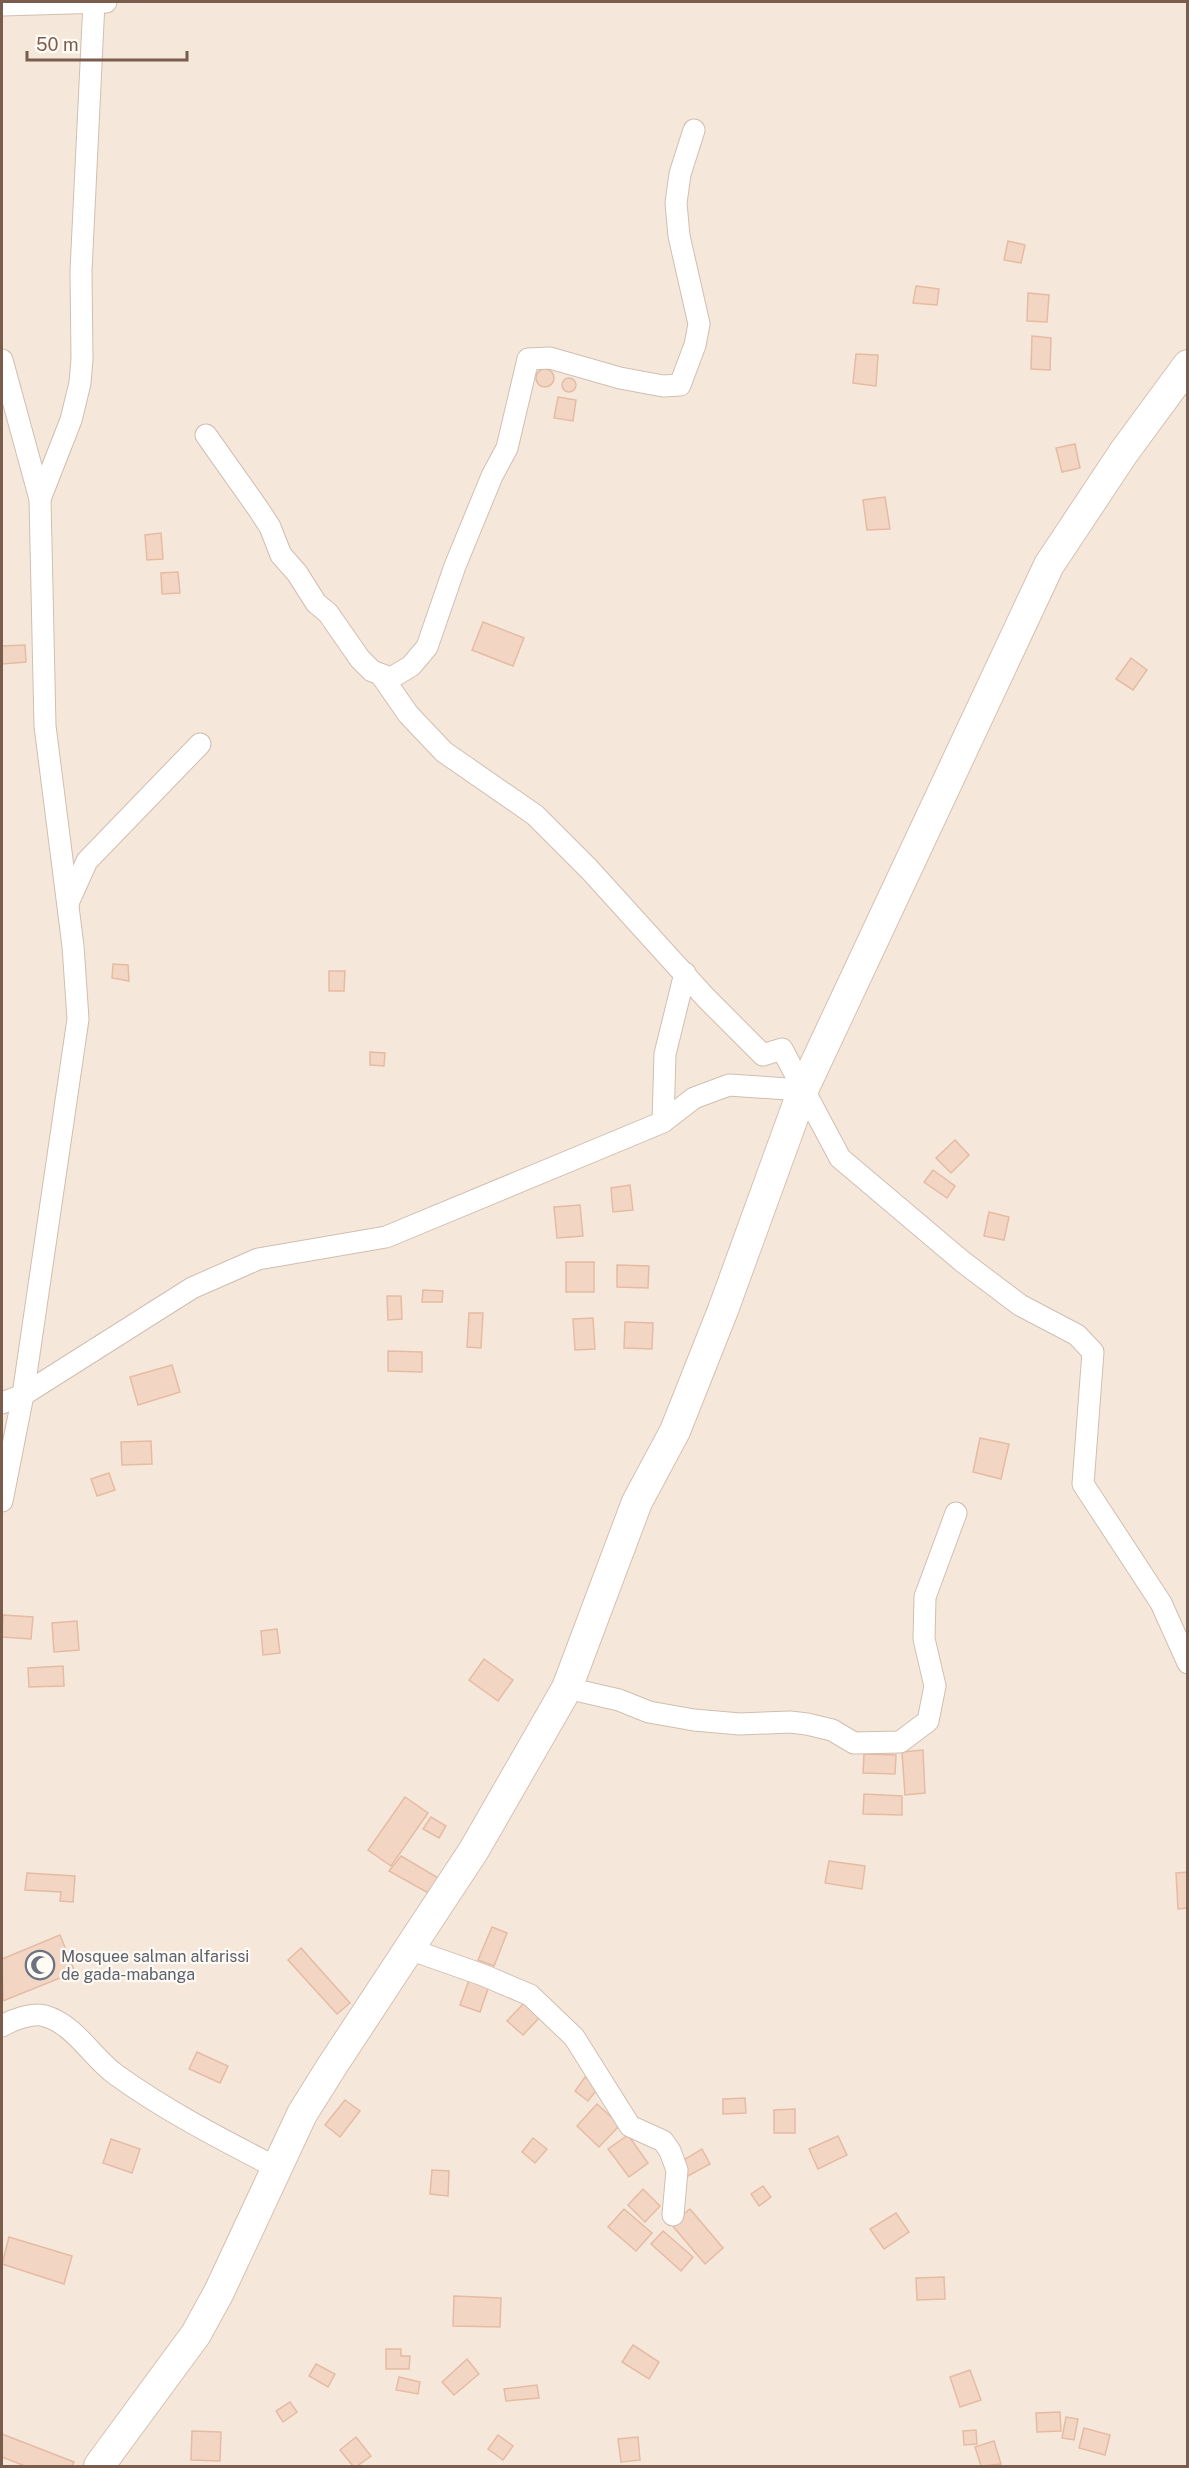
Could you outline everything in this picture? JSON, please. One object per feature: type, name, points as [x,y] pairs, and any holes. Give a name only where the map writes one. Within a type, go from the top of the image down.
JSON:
[{"type":"street","points":[[2,5],[98,2],[81,272],[80,383],[71,420],[40,499]]},
{"type":"street","points":[[206,435],[270,527],[280,555],[297,573],[316,603],[328,613],[360,659],[372,671],[391,678],[411,666],[427,647],[455,566],[507,448],[528,359],[550,358],[620,378],[663,386],[680,385],[695,345],[699,324],[679,236],[676,203],[680,174],[694,130]]},
{"type":"street","points":[[2,360],[40,499],[45,726],[68,904],[78,1019],[23,1395],[4,1469],[2,1501]]},
{"type":"street","points":[[99,2466],[196,2334],[219,2292],[308,2105],[474,1850],[567,1689],[637,1502],[675,1431],[723,1310],[803,1090],[1048,564],[1124,452],[1188,365]]},
{"type":"street","points":[[381,675],[408,714],[444,752],[535,815],[589,869],[706,998],[764,1055],[782,1049],[840,1158],[963,1262],[1020,1305],[1077,1335],[1093,1352],[1083,1484],[1161,1604],[1188,1663]]},
{"type":"street","points":[[68,904],[87,861],[200,744]]},
{"type":"street","points":[[663,1122],[665,1053],[685,973]]},
{"type":"street","points":[[2,1403],[23,1395],[192,1288],[258,1259],[386,1237],[663,1122],[694,1098],[729,1085],[803,1090]]},
{"type":"street","points":[[567,1689],[619,1700],[649,1712],[694,1720],[740,1724],[790,1722],[832,1730],[854,1743],[900,1742],[928,1721],[935,1686],[924,1639],[926,1597],[956,1514]]},
{"type":"street","points":[[409,1949],[483,1975],[530,1995],[574,2037],[630,2126],[663,2141],[670,2151],[677,2170],[672,2215]]},
{"type":"street","points":[[2,2026],[14,2019],[44,2016],[66,2028],[113,2073],[182,2119],[277,2168]]},
{"type":"shaded area","points":[[2,2],[1187,2],[1187,2466],[2,2466]]},
{"type":"building","points":[[1008,241],[1025,245],[1021,263],[1004,260]]},
{"type":"building","points":[[916,286],[939,289],[937,305],[913,303]]},
{"type":"building","points":[[1028,293],[1049,295],[1047,322],[1027,321]]},
{"type":"building","points":[[1032,336],[1051,338],[1050,370],[1031,369]]},
{"type":"building","points":[[856,354],[878,355],[876,386],[853,383]]},
{"type":"building","points":[[545,369],[551,372],[554,378],[551,384],[545,387],[539,384],[536,378],[539,372]]},
{"type":"building","points":[[569,378],[574,380],[576,385],[574,390],[569,392],[564,390],[562,385],[564,380]]},
{"type":"building","points":[[558,397],[576,400],[573,421],[554,418]]},
{"type":"building","points":[[1075,444],[1080,468],[1062,472],[1056,448]]},
{"type":"building","points":[[885,497],[890,529],[867,530],[863,500]]},
{"type":"building","points":[[161,533],[163,559],[147,560],[145,535]]},
{"type":"building","points":[[178,572],[180,593],[162,594],[161,573]]},
{"type":"building","points":[[483,622],[524,638],[513,666],[472,650]]},
{"type":"building","points":[[25,645],[26,662],[2,664],[2,646]]},
{"type":"building","points":[[1131,658],[1147,670],[1133,690],[1116,679]]},
{"type":"building","points":[[113,964],[128,965],[129,981],[112,978]]},
{"type":"building","points":[[329,971],[345,971],[344,991],[329,991]]},
{"type":"building","points":[[370,1052],[385,1053],[384,1066],[370,1065]]},
{"type":"building","points":[[955,1140],[969,1155],[951,1173],[936,1158]]},
{"type":"building","points":[[933,1170],[955,1186],[947,1198],[924,1182]]},
{"type":"building","points":[[630,1185],[633,1210],[613,1212],[611,1188]]},
{"type":"building","points":[[580,1205],[583,1236],[557,1238],[554,1207]]},
{"type":"building","points":[[989,1212],[1009,1217],[1004,1240],[984,1236]]},
{"type":"building","points":[[566,1262],[594,1262],[594,1292],[566,1292]]},
{"type":"building","points":[[617,1265],[649,1266],[648,1288],[617,1287]]},
{"type":"building","points":[[423,1290],[443,1291],[442,1302],[422,1302]]},
{"type":"building","points":[[387,1296],[401,1296],[402,1319],[388,1320]]},
{"type":"building","points":[[469,1313],[483,1313],[481,1348],[467,1347]]},
{"type":"building","points":[[593,1318],[595,1349],[575,1350],[573,1319]]},
{"type":"building","points":[[625,1322],[653,1323],[652,1349],[624,1348]]},
{"type":"building","points":[[388,1351],[422,1352],[422,1372],[388,1371]]},
{"type":"building","points":[[172,1365],[180,1392],[138,1405],[130,1377]]},
{"type":"building","points":[[980,1438],[1009,1444],[1001,1479],[973,1472]]},
{"type":"building","points":[[151,1441],[152,1464],[122,1465],[121,1442]]},
{"type":"building","points":[[109,1473],[115,1490],[97,1496],[91,1479]]},
{"type":"building","points":[[3,1615],[33,1617],[31,1639],[2,1637]]},
{"type":"building","points":[[77,1621],[79,1650],[54,1652],[52,1623]]},
{"type":"building","points":[[277,1629],[280,1653],[263,1655],[261,1631]]},
{"type":"building","points":[[484,1659],[513,1680],[498,1701],[469,1680]]},
{"type":"building","points":[[63,1666],[64,1686],[29,1687],[28,1668]]},
{"type":"building","points":[[923,1750],[925,1793],[905,1795],[902,1752]]},
{"type":"building","points":[[864,1754],[896,1755],[895,1774],[863,1773]]},
{"type":"building","points":[[864,1794],[902,1796],[902,1815],[863,1814]]},
{"type":"building","points":[[405,1797],[428,1813],[391,1866],[368,1850]]},
{"type":"building","points":[[431,1817],[446,1826],[439,1838],[423,1829]]},
{"type":"building","points":[[401,1856],[440,1879],[432,1895],[389,1871]]},
{"type":"building","points":[[829,1861],[865,1866],[862,1889],[825,1883]]},
{"type":"building","points":[[1188,1872],[1188,1908],[1178,1909],[1176,1873]]},
{"type":"building","points":[[27,1873],[75,1876],[73,1902],[60,1901],[61,1892],[25,1890]]},
{"type":"building","points":[[492,1927],[507,1933],[494,1966],[478,1960]]},
{"type":"building","points":[[60,1935],[75,1972],[3,2001],[2,1959]]},
{"type":"building","points":[[301,1948],[350,2003],[337,2014],[288,1960]]},
{"type":"building","points":[[469,1980],[489,1986],[480,2012],[460,2005]]},
{"type":"building","points":[[524,2003],[540,2017],[523,2035],[507,2021]]},
{"type":"building","points":[[197,2052],[228,2066],[220,2083],[189,2069]]},
{"type":"building","points":[[585,2077],[599,2087],[588,2101],[575,2091]]},
{"type":"building","points":[[745,2098],[746,2113],[723,2114],[723,2099]]},
{"type":"building","points":[[345,2100],[360,2111],[340,2137],[325,2125]]},
{"type":"building","points":[[597,2104],[620,2125],[599,2147],[577,2126]]},
{"type":"building","points":[[795,2109],[795,2133],[774,2133],[774,2110]]},
{"type":"building","points":[[628,2135],[648,2163],[629,2177],[608,2149]]},
{"type":"building","points":[[838,2136],[847,2155],[818,2169],[809,2149]]},
{"type":"building","points":[[533,2138],[547,2149],[535,2163],[522,2152]]},
{"type":"building","points":[[111,2139],[140,2149],[132,2173],[103,2163]]},
{"type":"building","points":[[702,2149],[710,2164],[688,2176],[680,2162]]},
{"type":"building","points":[[432,2170],[449,2171],[448,2196],[430,2194]]},
{"type":"building","points":[[763,2186],[771,2197],[759,2206],[751,2194]]},
{"type":"building","points":[[643,2189],[660,2206],[645,2222],[628,2205]]},
{"type":"building","points":[[624,2209],[652,2233],[636,2251],[608,2227]]},
{"type":"building","points":[[690,2209],[723,2248],[705,2264],[671,2224]]},
{"type":"building","points":[[896,2213],[909,2232],[884,2249],[870,2229]]},
{"type":"building","points":[[663,2231],[693,2257],[681,2271],[651,2244]]},
{"type":"building","points":[[9,2237],[72,2256],[64,2284],[2,2264]]},
{"type":"building","points":[[944,2277],[945,2299],[917,2300],[916,2278]]},
{"type":"building","points":[[454,2296],[501,2298],[500,2327],[453,2326]]},
{"type":"building","points":[[633,2345],[659,2362],[649,2379],[622,2362]]},
{"type":"building","points":[[386,2349],[401,2349],[401,2356],[410,2356],[409,2369],[386,2369]]},
{"type":"building","points":[[467,2359],[479,2374],[454,2395],[442,2382]]},
{"type":"building","points":[[316,2364],[335,2374],[328,2387],[309,2376]]},
{"type":"building","points":[[970,2370],[981,2400],[960,2407],[950,2377]]},
{"type":"building","points":[[399,2377],[420,2382],[418,2394],[396,2390]]},
{"type":"building","points":[[537,2385],[539,2398],[506,2401],[504,2389]]},
{"type":"building","points":[[290,2402],[297,2412],[283,2422],[276,2411]]},
{"type":"building","points":[[1060,2412],[1061,2431],[1037,2432],[1036,2413]]},
{"type":"building","points":[[1066,2417],[1078,2419],[1074,2440],[1062,2438]]},
{"type":"building","points":[[1084,2428],[1110,2435],[1105,2455],[1079,2448]]},
{"type":"building","points":[[976,2430],[977,2444],[964,2445],[963,2431]]},
{"type":"building","points":[[192,2431],[221,2432],[220,2461],[191,2460]]},
{"type":"building","points":[[2,2434],[74,2462],[72,2466],[25,2466],[2,2457]]},
{"type":"building","points":[[498,2435],[513,2446],[503,2460],[488,2449]]},
{"type":"building","points":[[356,2437],[371,2456],[357,2466],[353,2466],[340,2450]]},
{"type":"building","points":[[638,2437],[640,2460],[621,2462],[618,2439]]},
{"type":"building","points":[[994,2441],[1001,2464],[981,2466],[975,2447]]},
{"type":"place","name":"Mosquee salman alfarissi de gada-mabanga","points":[[40,1965]]}]
